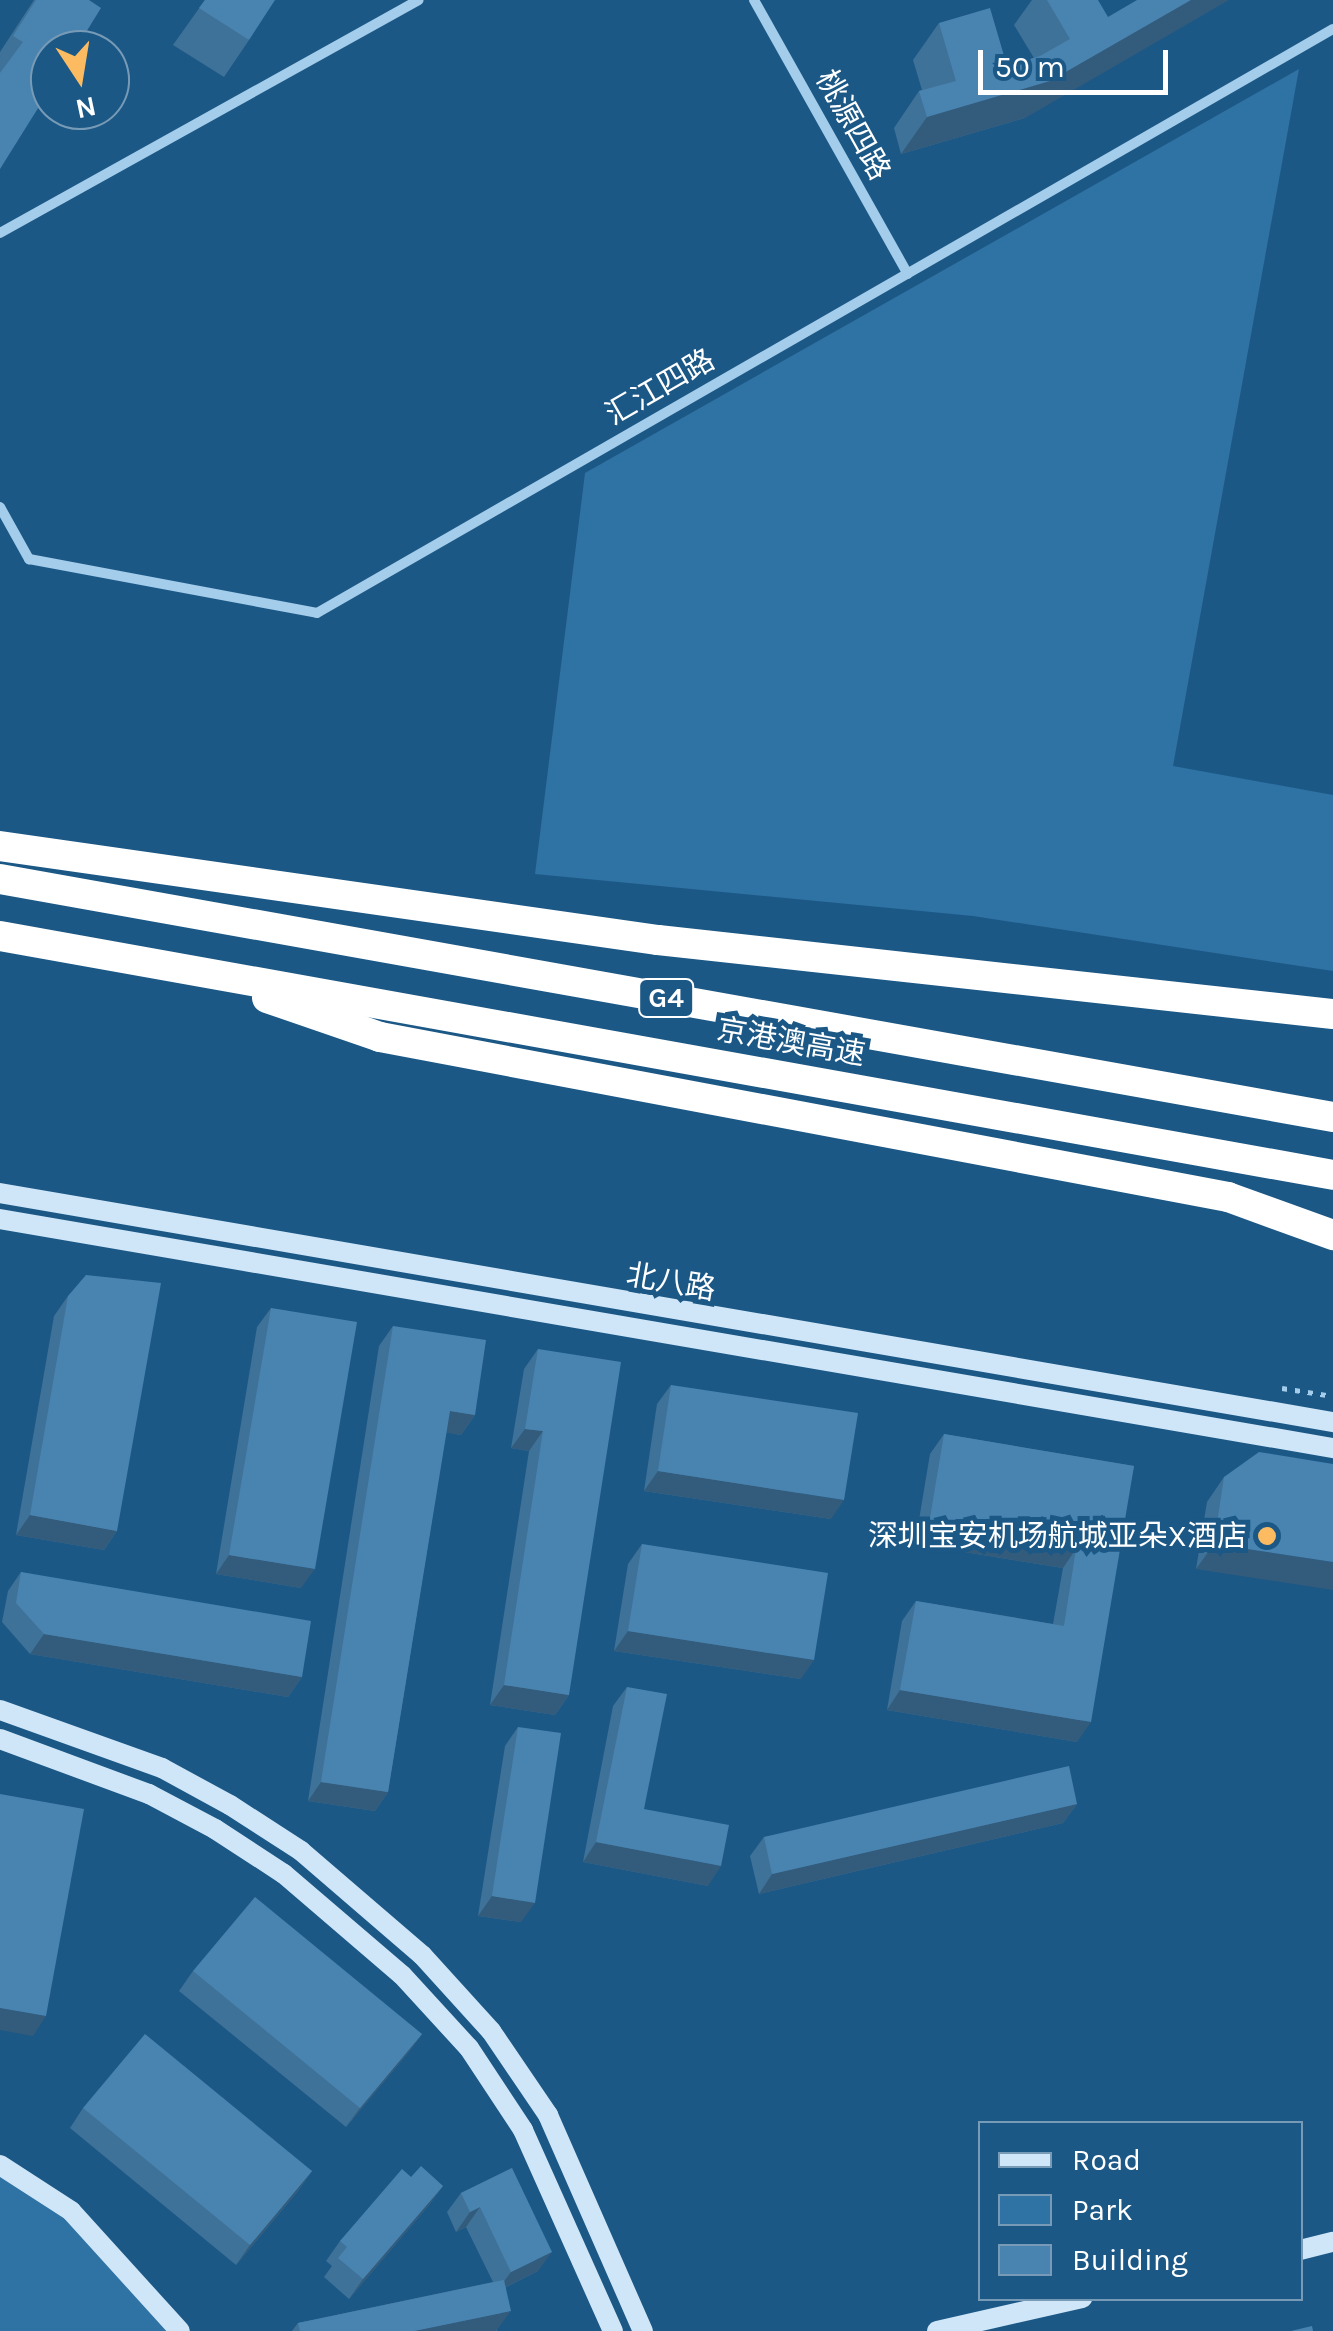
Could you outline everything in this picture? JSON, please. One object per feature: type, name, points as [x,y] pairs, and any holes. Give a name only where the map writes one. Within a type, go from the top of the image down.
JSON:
[{"type":"highway","points":[[0,846],[658,940],[1333,1014]]},
{"type":"highway","name":"京港澳高速","points":[[0,879],[1333,1117]]},
{"type":"highway","name":"京港澳高速","points":[[0,936],[1333,1175]]},
{"type":"highway","points":[[174,966],[380,1036],[1228,1197],[1333,1235]]},
{"type":"street","points":[[0,233],[419,0]]},
{"type":"street","name":"桃源四路","points":[[754,0],[908,274]]},
{"type":"street","name":"汇江四路","points":[[0,507],[29,559],[318,613],[1333,29]]},
{"type":"street","points":[[0,1220],[4,1194]]},
{"type":"street","name":"北八路","points":[[4,1194],[1333,1422]]},
{"type":"street","name":"北八路","points":[[0,1220],[1333,1448]]},
{"type":"street","points":[[0,1710],[162,1768],[230,1805],[301,1851],[422,1956],[491,2031],[548,2115],[643,2331]]},
{"type":"street","points":[[0,1739],[149,1794],[215,1830],[284,1874],[402,1975],[469,2048],[523,2130],[613,2331]]},
{"type":"street","points":[[0,2165],[70,2211],[180,2331]]},
{"type":"street","points":[[1303,2249],[1333,2242]]},
{"type":"street","points":[[937,2331],[1069,2301]]},
{"type":"green space","points":[[1299,69],[1173,766],[1333,795],[1333,971],[973,916],[535,874],[585,473]]},
{"type":"green space","points":[[0,2165],[71,2211],[180,2331],[0,2331]]},
{"type":"building","points":[[36,0],[89,0],[101,8],[87,30],[30,30],[30,121],[0,169],[0,73],[23,42],[13,36]]},
{"type":"building","points":[[205,0],[275,0],[249,40],[199,8]]},
{"type":"building","points":[[1047,0],[1098,0],[1108,17],[1137,0],[1191,0],[1050,81],[927,117],[919,91],[956,81],[939,23],[990,8],[1007,66],[1040,56],[1070,39]]},
{"type":"building","points":[[86,1275],[161,1283],[117,1531],[30,1515],[68,1296]]},
{"type":"building","points":[[271,1308],[357,1322],[315,1569],[229,1555]]},
{"type":"building","points":[[393,1326],[486,1340],[475,1415],[450,1411],[388,1792],[321,1782]]},
{"type":"building","points":[[538,1349],[621,1362],[569,1695],[504,1685],[543,1431],[525,1429]]},
{"type":"building","points":[[671,1385],[858,1413],[844,1500],[658,1471]]},
{"type":"building","points":[[944,1434],[1134,1466],[1091,1722],[900,1690],[916,1601],[1064,1626],[1076,1549],[929,1524]]},
{"type":"building","name":"深圳宝安机场航城亚朵X酒店","points":[[1259,1452],[1333,1464],[1333,1562],[1214,1544],[1224,1477]]},
{"type":"building","points":[[642,1544],[828,1573],[814,1660],[628,1631]]},
{"type":"building","points":[[21,1572],[311,1621],[302,1677],[44,1634],[16,1603]]},
{"type":"building","points":[[627,1687],[667,1694],[644,1809],[729,1825],[721,1866],[596,1842]]},
{"type":"building","points":[[518,1727],[561,1733],[535,1903],[492,1896]]},
{"type":"building","points":[[1069,1766],[1077,1804],[772,1874],[764,1837]]},
{"type":"building","points":[[0,1794],[84,1809],[46,2016],[0,2008]]},
{"type":"building","points":[[255,1897],[422,2034],[360,2108],[193,1971]]},
{"type":"building","points":[[145,2034],[312,2171],[250,2245],[83,2108]]},
{"type":"building","points":[[421,2166],[443,2186],[363,2279],[338,2258],[347,2247],[340,2241],[402,2169],[411,2177]]},
{"type":"building","points":[[512,2168],[552,2252],[511,2272],[480,2207],[470,2212],[461,2193]]},
{"type":"building","points":[[504,2280],[511,2311],[414,2331],[300,2331],[298,2323]]},
{"type":"place","name":"深圳宝安机场航城亚朵X酒店","points":[[1267,1536]]}]
